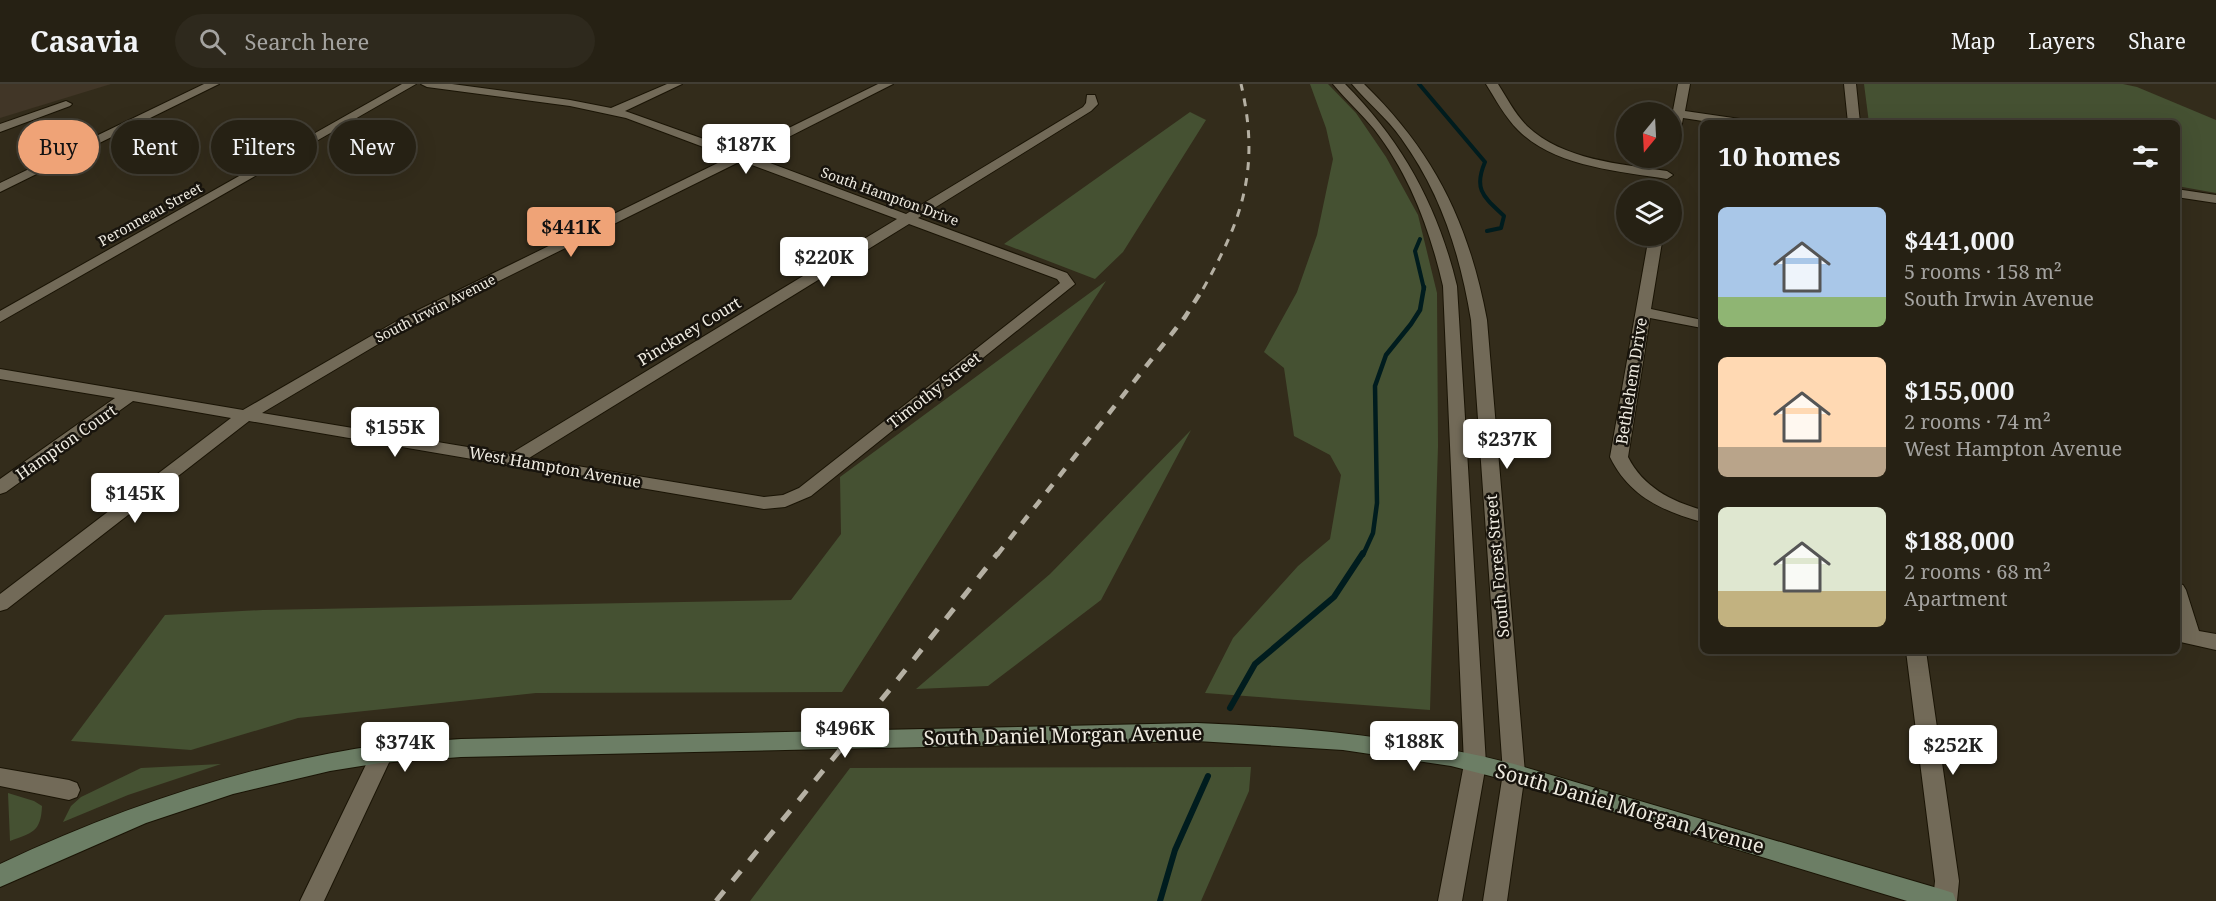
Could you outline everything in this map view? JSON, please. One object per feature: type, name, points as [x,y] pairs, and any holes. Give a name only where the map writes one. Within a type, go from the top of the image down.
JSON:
[{"type":"main road","name":"South Daniel Morgan Avenue","points":[[0,876],[140,813],[182,798],[276,774],[382,754],[461,748],[1197,732],[1258,734],[1430,753],[1514,773],[1945,901]]},
{"type":"street","points":[[99,139],[213,84]]},
{"type":"street","name":"Peronneau Street","points":[[0,317],[410,84]]},
{"type":"street","name":"South Hampton Drive","points":[[427,84],[615,111],[1062,276]]},
{"type":"street","points":[[615,111],[676,84]]},
{"type":"street","name":"South Irwin Avenue","points":[[0,604],[246,415],[407,321],[887,84]]},
{"type":"street","name":"South Forest Street","points":[[1339,84],[1382,132],[1413,178],[1435,230],[1448,277],[1453,318],[1475,764],[1450,901]]},
{"type":"street","name":"South Forest Street","points":[[1358,84],[1402,130],[1434,177],[1458,230],[1474,288],[1479,320],[1514,773],[1495,901]]},
{"type":"street","points":[[1492,84],[1521,127],[1533,137],[1554,148],[1587,160],[1667,175]]},
{"type":"street","points":[[1680,102],[1684,84]]},
{"type":"street","points":[[1850,84],[1854,120]]},
{"type":"street","points":[[519,96],[534,86]]},
{"type":"street","name":"Pinckney Court","points":[[513,460],[1087,110],[1092,104],[1091,97]]},
{"type":"street","points":[[1,128],[66,104]]},
{"type":"street","points":[[1682,115],[1719,120]]},
{"type":"street","points":[[1666,180],[1668,168]]},
{"type":"street","points":[[0,188],[28,174]]},
{"type":"street","points":[[2180,194],[2215,200]]},
{"type":"street","name":"Bethlehem Drive","points":[[1654,246],[1619,457],[1633,482],[1648,494],[1666,504],[1700,515]]},
{"type":"street","name":"Timothy Street","points":[[790,501],[1065,288],[1068,284],[1062,276]]},
{"type":"street","points":[[1642,312],[1700,324]]},
{"type":"street","name":"West Hampton Avenue","points":[[0,374],[764,503],[790,501]]},
{"type":"street","name":"Hampton Court","points":[[0,488],[131,395]]},
{"type":"street","points":[[2180,612],[2184,634],[2216,642]]},
{"type":"street","points":[[1916,654],[1947,881],[1945,901]]},
{"type":"street","points":[[312,901],[382,754]]},
{"type":"street","points":[[0,777],[69,790]]},
{"type":"shaded area","points":[[0,84],[111,84],[0,118]]},
{"type":"green space","points":[[1310,84],[1328,84],[1356,113],[1386,157],[1418,215],[1437,293],[1438,446],[1430,710],[1205,693],[1233,638],[1298,566],[1330,539],[1341,475],[1330,455],[1294,436],[1284,368],[1264,352],[1297,292],[1317,235],[1333,159],[1326,128]]},
{"type":"green space","points":[[1864,84],[2123,84],[2137,87],[2216,120],[2216,193],[2180,187],[2180,120],[1869,120]]},
{"type":"green space","points":[[1190,112],[1206,120],[1123,252],[1095,279],[1004,244]]},
{"type":"green space","points":[[1106,281],[842,692],[536,693],[298,718],[191,750],[71,741],[165,615],[263,610],[791,600],[841,534],[840,477]]},
{"type":"green space","points":[[1191,430],[1101,600],[988,686],[916,689],[1050,574]]},
{"type":"green space","points":[[221,764],[128,795],[63,822],[71,806],[81,797],[141,768]]},
{"type":"green space","points":[[1251,767],[1249,791],[1201,901],[750,901],[850,768]]},
{"type":"green space","points":[[8,793],[34,801],[42,806],[40,821],[34,830],[10,841]]},
{"type":"waterway","points":[[1419,84],[1485,162],[1480,180],[1482,192],[1504,216],[1501,228],[1487,231]]},
{"type":"waterway","points":[[1420,239],[1415,251],[1424,288]]},
{"type":"waterway","points":[[1363,555],[1373,533],[1377,503],[1375,386],[1386,355],[1420,310],[1424,288]]},
{"type":"waterway","points":[[1230,708],[1255,664],[1334,597],[1363,553]]},
{"type":"waterway","points":[[1160,901],[1175,850],[1208,776]]},
{"type":"railway","points":[[1203,289],[1229,238],[1244,190],[1249,140],[1247,113],[1241,84]]},
{"type":"railway","points":[[997,555],[1185,317],[1204,287]]},
{"type":"railway","points":[[716,901],[891,688],[998,553]]}]
